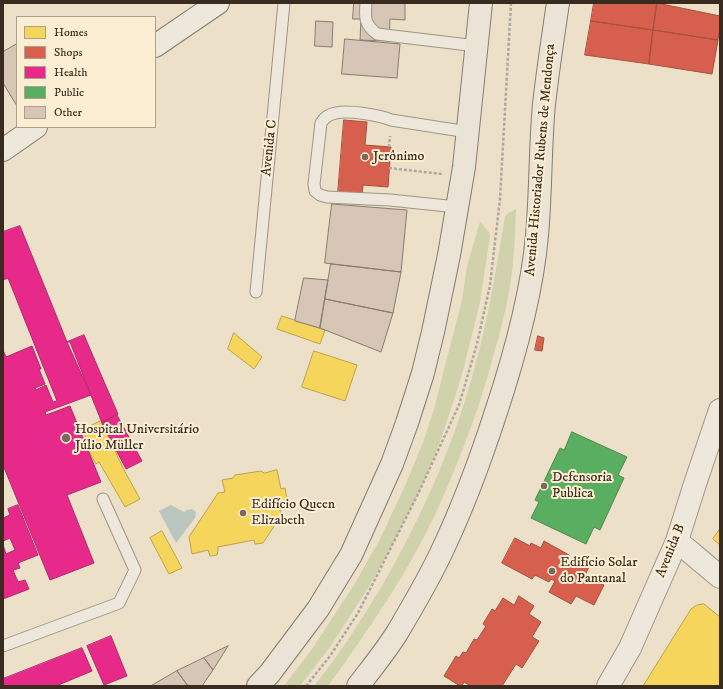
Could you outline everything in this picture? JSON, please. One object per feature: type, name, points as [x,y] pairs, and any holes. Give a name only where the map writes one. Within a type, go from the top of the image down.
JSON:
[{"type":"main road","points":[[258,686],[270,673],[318,609],[351,556],[392,464],[407,424],[423,373],[449,255],[468,132],[481,3]]},
{"type":"main road","name":"Avenida Historiador Rubens de Mendonça","points":[[358,686],[396,635],[422,590],[442,550],[462,505],[503,391],[517,343],[528,293],[536,242],[544,105],[558,3]]},
{"type":"street","points":[[156,45],[218,3]]},
{"type":"street","points":[[5,143],[34,128]]},
{"type":"street","name":"Avenida B","points":[[608,686],[630,648],[677,542],[720,410]]},
{"type":"street","points":[[677,542],[720,577]]},
{"type":"lane","name":"Avenida C","points":[[256,292],[284,3]]},
{"type":"lane","points":[[366,3],[365,19],[370,28],[377,34],[477,46]]},
{"type":"lane","points":[[457,207],[390,200],[328,197],[320,195],[315,191],[314,184],[320,123],[324,118],[336,113],[351,113],[468,132]]},
{"type":"lane","points":[[3,646],[118,603],[135,570],[103,499]]},
{"type":"path","points":[[389,168],[462,176]]},
{"type":"green space","points":[[516,209],[514,248],[508,298],[488,375],[464,447],[434,517],[398,583],[371,625],[328,686],[314,686],[345,644],[391,570],[417,521],[439,471],[459,419],[480,348],[492,292],[505,217],[507,214]]},
{"type":"green space","points":[[480,222],[489,232],[490,236],[480,302],[457,391],[440,442],[421,488],[368,588],[330,647],[300,686],[284,686],[312,649],[354,585],[380,539],[405,486],[424,440],[434,409],[462,300],[467,266]]},
{"type":"shaded area","points":[[171,505],[184,512],[192,509],[196,512],[195,518],[176,543],[159,511]]},
{"type":"building: Homes","points":[[282,316],[325,330],[320,344],[277,329]]},
{"type":"building: Homes","points":[[234,333],[262,357],[254,369],[228,349]]},
{"type":"building: Homes","points":[[314,351],[357,365],[345,401],[302,387]]},
{"type":"building: Homes","points":[[101,421],[124,470],[140,499],[125,507],[99,462],[96,464],[87,448],[90,446],[82,430]]},
{"type":"building: Homes","name":"Edifício Queen Elizabeth","points":[[277,470],[281,489],[285,488],[287,499],[280,509],[281,516],[263,543],[255,544],[254,540],[218,547],[217,555],[210,556],[208,550],[192,554],[189,537],[218,493],[225,492],[222,480],[233,478],[235,475],[261,471],[264,473]]},
{"type":"building: Homes","points":[[720,529],[720,545],[713,539]]},
{"type":"building: Homes","points":[[162,531],[182,568],[169,574],[150,538]]},
{"type":"building: Homes","points":[[704,604],[720,617],[720,686],[643,686],[691,609],[697,605]]},
{"type":"building: Shops","points":[[594,3],[657,3],[653,30],[591,21]]},
{"type":"building: Shops","points":[[657,3],[720,16],[718,40],[653,30]]},
{"type":"building: Shops","points":[[591,21],[653,30],[649,64],[585,55]]},
{"type":"building: Shops","points":[[653,30],[718,40],[712,74],[649,64]]},
{"type":"building: Shops","name":"Jerônimo","points":[[344,120],[367,122],[365,145],[391,147],[388,187],[363,185],[362,195],[338,193]]},
{"type":"building: Shops","points":[[538,336],[544,338],[542,351],[535,350]]},
{"type":"building: Shops","name":"Edifício Solar do Pantanal","points":[[515,538],[530,546],[531,543],[541,548],[544,541],[569,555],[568,558],[573,560],[572,562],[577,564],[578,561],[589,567],[585,575],[604,585],[594,605],[576,596],[571,604],[549,592],[555,581],[551,579],[549,582],[535,575],[532,579],[502,563]]},
{"type":"building: Shops","points":[[519,596],[534,606],[529,614],[541,622],[532,637],[539,641],[522,668],[516,664],[502,686],[471,686],[464,682],[462,686],[460,686],[444,676],[456,656],[459,658],[463,652],[466,653],[474,639],[477,640],[486,626],[483,624],[492,609],[495,611],[503,598],[514,605]]},
{"type":"building: Health","points":[[20,226],[67,342],[91,395],[45,412],[46,415],[70,406],[101,482],[67,495],[94,563],[50,580],[3,465],[3,350],[6,357],[32,346],[45,384],[35,388],[36,390],[46,385],[53,402],[57,401],[8,278],[3,280],[3,232]]},
{"type":"building: Health","points":[[84,335],[118,414],[102,423],[70,342],[67,342]]},
{"type":"building: Health","points":[[117,415],[142,461],[126,469],[102,423]]},
{"type":"building: Health","points":[[18,505],[38,555],[18,563],[20,568],[13,570],[18,582],[25,580],[29,589],[3,599],[3,545],[6,554],[15,550],[10,538],[3,541],[3,518],[10,515],[8,509]]},
{"type":"building: Health","points":[[111,636],[127,676],[104,685],[87,646]]},
{"type":"building: Health","points":[[82,648],[92,671],[56,686],[3,686],[3,679]]},
{"type":"building: Public","points":[[572,432],[627,457],[618,475],[624,478],[600,530],[594,527],[586,544],[531,518],[539,502],[535,500],[560,448],[564,450]]},
{"type":"building: Other","points":[[354,3],[405,3],[405,20],[390,19],[389,41],[360,40],[361,19],[353,19]]},
{"type":"building: Other","points":[[316,21],[333,22],[332,47],[315,46]]},
{"type":"building: Other","points":[[345,39],[400,44],[397,78],[342,74]]},
{"type":"building: Other","points":[[16,45],[16,104],[3,83],[3,52]]},
{"type":"building: Other","points":[[332,204],[407,210],[401,272],[325,263]]},
{"type":"building: Other","points":[[331,264],[401,272],[393,313],[325,299]]},
{"type":"building: Other","points":[[304,278],[328,280],[320,328],[295,321]]},
{"type":"building: Other","points":[[325,299],[393,313],[381,352],[320,328]]},
{"type":"building: Other","points":[[228,646],[213,670],[204,658]]},
{"type":"building: Other","points":[[204,658],[213,670],[202,686],[188,686],[177,671]]},
{"type":"building: Other","points":[[177,671],[188,686],[151,686]]},
{"type":"place","name":"Jerônimo","points":[[365,157]]},
{"type":"place","name":"Hospital Universitário Júlio Müller","points":[[66,438]]},
{"type":"place","name":"Defensoria Publica","points":[[544,486]]},
{"type":"place","name":"Edifício Queen Elizabeth","points":[[243,513]]},
{"type":"place","name":"Edifício Solar do Pantanal","points":[[552,571]]}]
